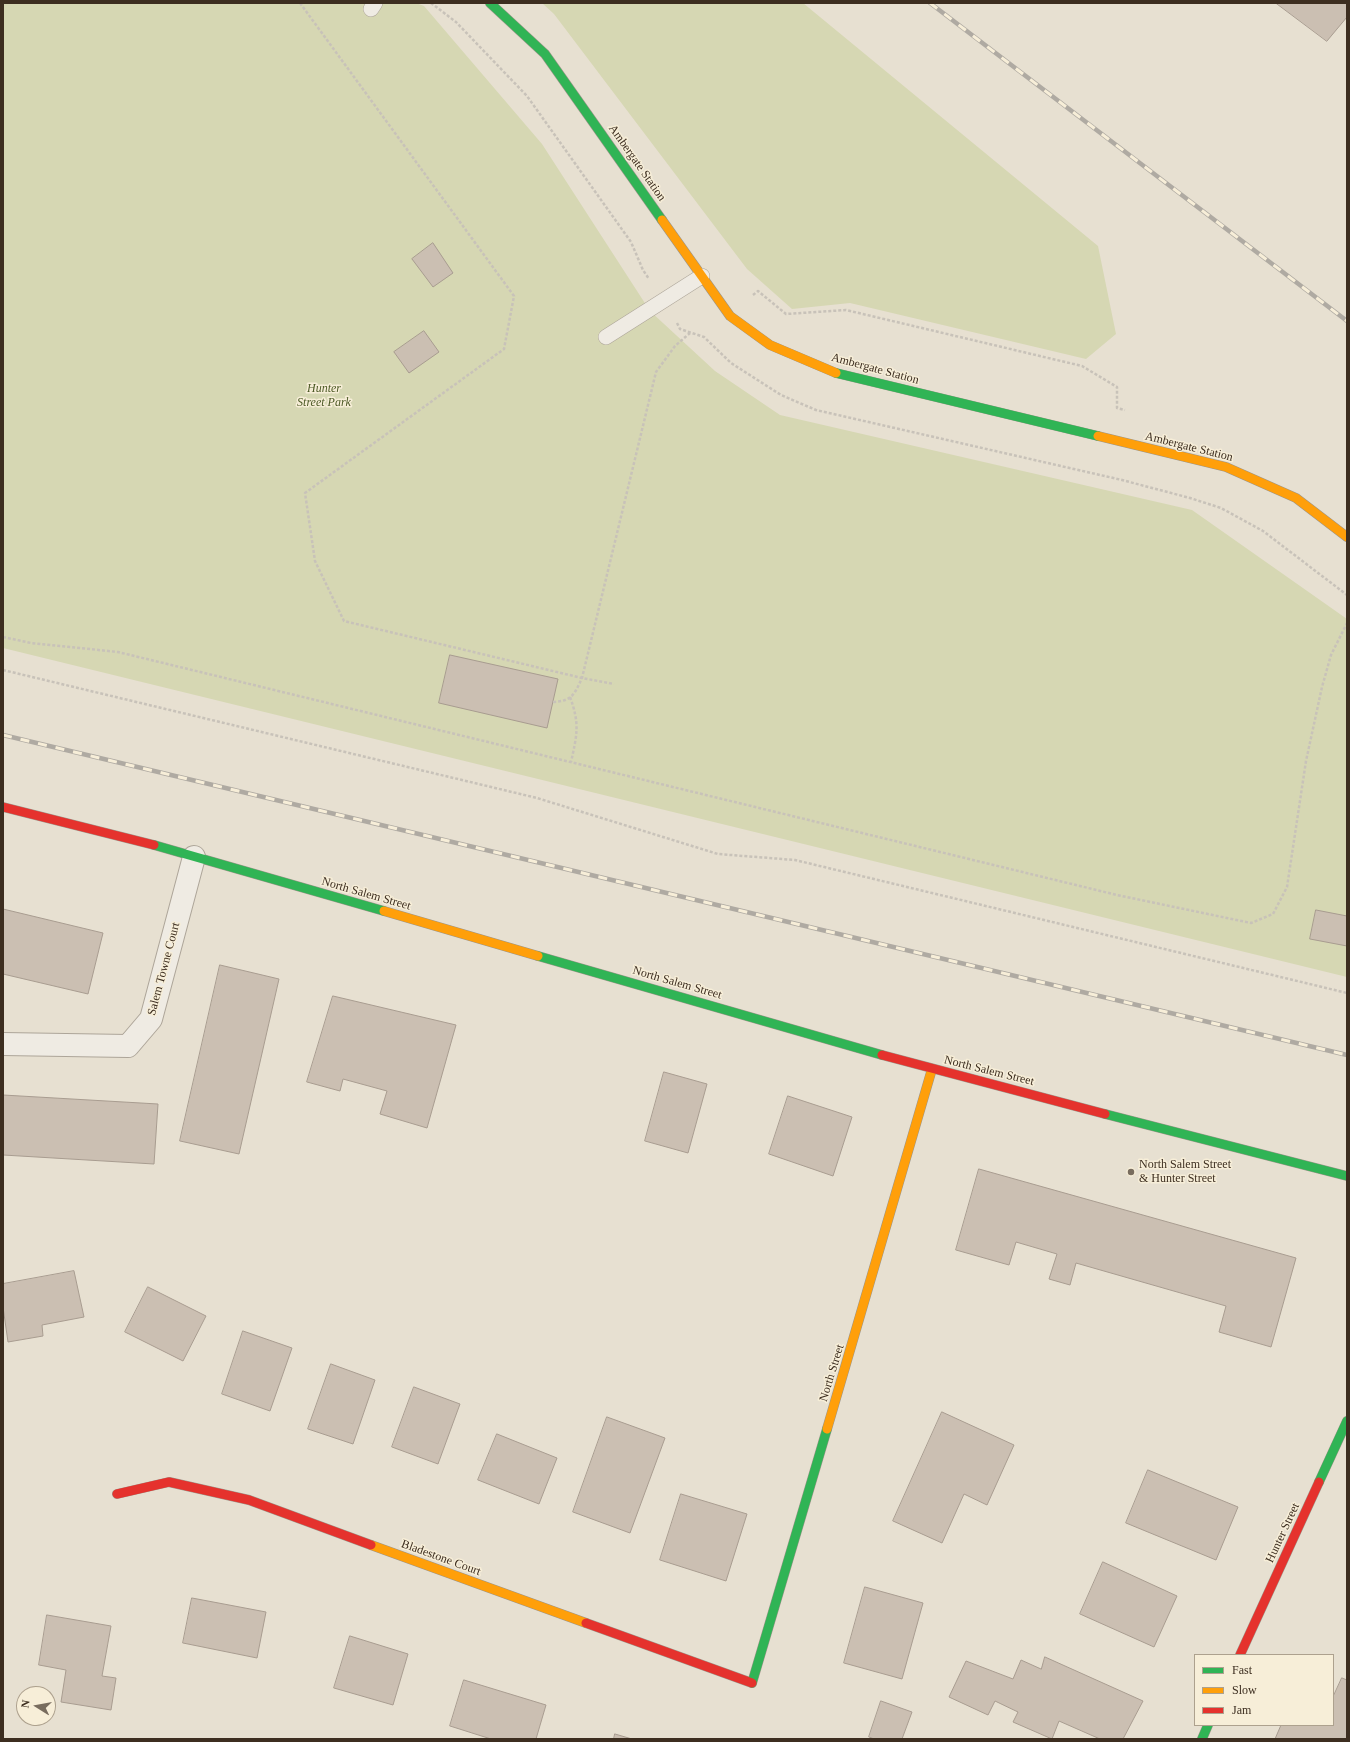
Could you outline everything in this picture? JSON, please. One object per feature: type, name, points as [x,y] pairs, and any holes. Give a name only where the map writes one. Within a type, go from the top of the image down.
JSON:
[{"type":"street","name":"Ambergate Station","points":[[490,3],[545,54],[730,316],[770,345],[841,375],[1226,467],[1296,498],[1347,537]]},
{"type":"street","name":"North Salem Street","points":[[3,807],[118,835],[932,1069],[1347,1176]]},
{"type":"street","name":"Salem Towne Court","points":[[3,1044],[128,1046],[151,1019],[194,857]]},
{"type":"street","name":"North Street","points":[[752,1684],[932,1069]]},
{"type":"street","name":"Hunter Street","points":[[1240,1654],[1347,1421]]},
{"type":"street","name":"Bladestone Court","points":[[117,1494],[170,1482],[249,1500],[752,1684]]},
{"type":"street","points":[[1202,1739],[1208,1726]]},
{"type":"lane","points":[[606,337],[702,276]]},
{"type":"path","points":[[300,3],[514,296],[504,349],[305,493],[315,561],[344,621],[582,678],[614,684]]},
{"type":"path","points":[[704,337],[730,316],[758,290],[786,314],[846,310],[1082,366],[1117,387],[1117,408],[1140,414],[1122,480]]},
{"type":"path","points":[[553,702],[565,701],[575,693],[582,678],[656,372],[675,346],[691,332]]},
{"type":"path","points":[[3,637],[31,643],[118,652],[1117,895],[1251,923],[1273,914],[1287,887],[1306,761],[1320,694],[1331,655],[1347,623]]},
{"type":"path","points":[[3,670],[537,798],[718,854],[795,860],[1347,993]]},
{"type":"path","points":[[570,697],[576,714],[578,733],[571,762]]},
{"type":"green space","name":"Hunter Street Park","points":[[3,3],[416,3],[424,6],[542,144],[650,311],[715,371],[780,415],[1192,510],[1347,619],[1347,977],[3,648]]},
{"type":"green space","points":[[542,3],[803,3],[1098,246],[1116,334],[1086,359],[850,303],[792,309],[747,269],[554,14]]},
{"type":"building","points":[[1276,3],[1347,3],[1347,17],[1327,41]]},
{"type":"building","points":[[433,243],[453,273],[433,287],[412,259]]},
{"type":"building","points":[[424,331],[439,352],[409,373],[394,352]]},
{"type":"building","points":[[450,655],[558,679],[547,728],[439,703]]},
{"type":"building","points":[[3,909],[103,933],[88,994],[3,974]]},
{"type":"building","points":[[1316,910],[1347,916],[1347,946],[1310,939]]},
{"type":"building","points":[[220,965],[279,979],[239,1154],[180,1141]]},
{"type":"building","points":[[333,996],[456,1025],[427,1128],[380,1114],[387,1091],[343,1079],[340,1091],[307,1082]]},
{"type":"building","points":[[664,1072],[707,1084],[688,1153],[645,1141]]},
{"type":"building","points":[[3,1095],[158,1104],[154,1164],[3,1155]]},
{"type":"building","points":[[788,1096],[852,1117],[833,1176],[769,1154]]},
{"type":"building","points":[[979,1169],[1296,1258],[1271,1347],[1219,1332],[1226,1306],[1076,1263],[1070,1285],[1049,1279],[1057,1254],[1016,1242],[1009,1265],[956,1250]]},
{"type":"building","points":[[74,1271],[84,1317],[42,1325],[43,1336],[8,1342],[3,1307],[3,1284]]},
{"type":"building","points":[[148,1287],[206,1316],[183,1361],[125,1332]]},
{"type":"building","points":[[243,1331],[292,1348],[270,1411],[222,1394]]},
{"type":"building","points":[[331,1364],[375,1380],[353,1444],[308,1429]]},
{"type":"building","points":[[414,1387],[460,1404],[438,1464],[392,1447]]},
{"type":"building","points":[[942,1412],[1014,1445],[987,1505],[964,1494],[942,1543],[893,1521]]},
{"type":"building","points":[[607,1417],[665,1438],[630,1533],[573,1512]]},
{"type":"building","points":[[497,1434],[557,1458],[539,1504],[478,1480]]},
{"type":"building","points":[[1148,1470],[1238,1507],[1216,1560],[1126,1523]]},
{"type":"building","points":[[681,1494],[747,1514],[726,1581],[660,1560]]},
{"type":"building","points":[[1103,1562],[1177,1596],[1154,1647],[1080,1614]]},
{"type":"building","points":[[865,1587],[923,1603],[902,1679],[844,1663]]},
{"type":"building","points":[[192,1598],[266,1612],[257,1658],[183,1643]]},
{"type":"building","points":[[47,1615],[111,1626],[102,1676],[116,1678],[111,1710],[61,1702],[66,1670],[39,1665]]},
{"type":"building","points":[[350,1636],[408,1654],[393,1705],[334,1688]]},
{"type":"building","points":[[1045,1657],[1143,1701],[1123,1739],[1100,1739],[1059,1721],[1052,1739],[1013,1722],[1018,1712],[995,1701],[988,1715],[949,1697],[966,1661],[1013,1679],[1021,1660],[1041,1669]]},
{"type":"building","points":[[1342,1678],[1347,1680],[1347,1739],[1275,1739],[1281,1726],[1334,1726],[1334,1695]]},
{"type":"building","points":[[464,1680],[546,1705],[536,1739],[491,1739],[450,1726]]},
{"type":"building","points":[[881,1701],[912,1712],[902,1739],[874,1739],[869,1737]]},
{"type":"building","points":[[615,1734],[632,1739],[614,1739]]},
{"type":"railway","points":[[930,3],[1347,321]]},
{"type":"railway","points":[[3,735],[1347,1055]]},
{"type":"traffic: fast","points":[[490,3],[545,54],[662,220]]},
{"type":"traffic: fast","points":[[836,373],[1098,436]]},
{"type":"traffic: fast","points":[[154,845],[384,911]]},
{"type":"traffic: fast","points":[[538,956],[882,1055]]},
{"type":"traffic: fast","points":[[1105,1114],[1347,1176]]},
{"type":"traffic: fast","points":[[1319,1482],[1347,1421]]},
{"type":"traffic: fast","points":[[752,1683],[827,1429]]},
{"type":"traffic: fast","points":[[1202,1739],[1208,1726]]},
{"type":"traffic: slow","points":[[662,220],[730,316],[770,345],[836,373]]},
{"type":"traffic: slow","points":[[1098,436],[1226,467],[1296,498],[1347,537]]},
{"type":"traffic: slow","points":[[384,911],[538,956]]},
{"type":"traffic: slow","points":[[827,1429],[932,1069]]},
{"type":"traffic: slow","points":[[371,1545],[586,1623]]},
{"type":"traffic: jam","points":[[3,807],[154,845]]},
{"type":"traffic: jam","points":[[882,1055],[1105,1114]]},
{"type":"traffic: jam","points":[[117,1494],[169,1482],[249,1500],[371,1545]]},
{"type":"traffic: jam","points":[[1240,1654],[1319,1482]]},
{"type":"traffic: jam","points":[[586,1623],[752,1683]]},
{"type":"place","name":"North Salem Street & Hunter Street","points":[[1131,1172]]}]
